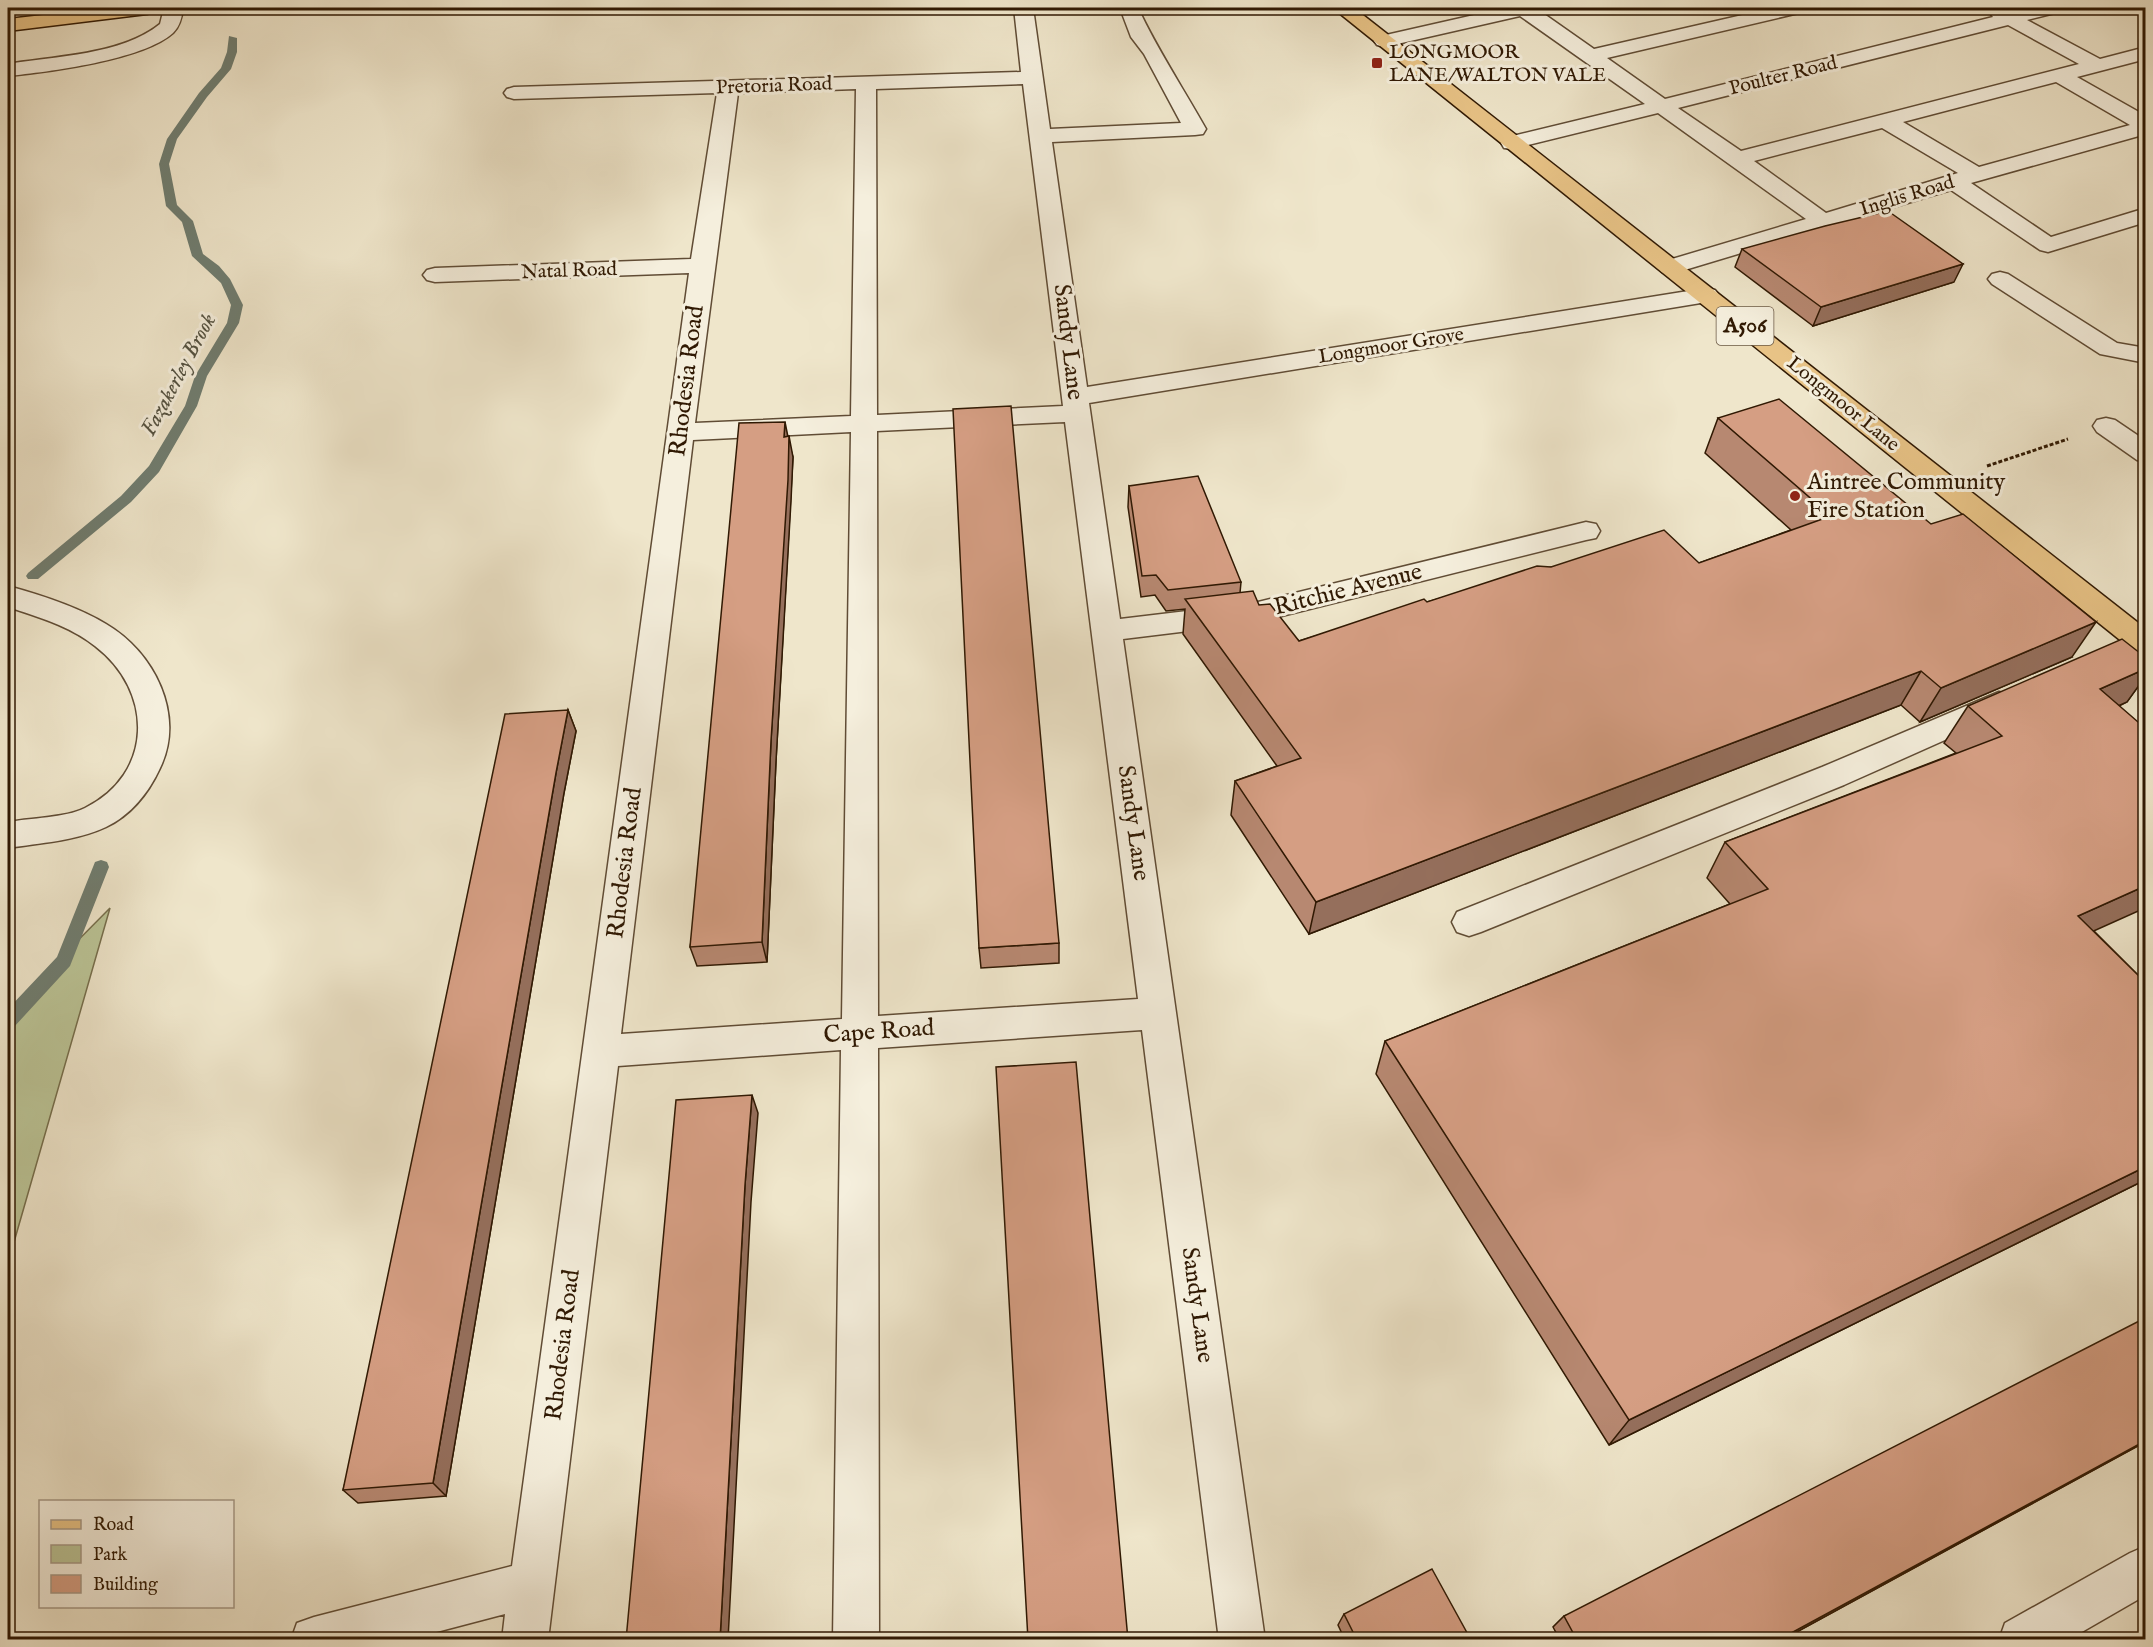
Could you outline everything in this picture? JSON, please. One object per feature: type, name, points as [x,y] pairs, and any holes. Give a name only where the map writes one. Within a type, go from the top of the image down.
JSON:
[{"type":"main road","points":[[8,25],[147,8]]},
{"type":"main road","name":"Longmoor Lane","points":[[1343,8],[2143,643]]},
{"type":"main road","points":[[8,32],[122,11]]},
{"type":"street","points":[[8,70],[120,49],[147,41],[170,25],[173,8]]},
{"type":"street","name":"Sandy Lane","points":[[1023,8],[1242,1640]]},
{"type":"street","points":[[1041,136],[1195,129],[1153,52],[1142,37],[1129,8]]},
{"type":"street","points":[[1384,41],[1524,8],[1823,221]]},
{"type":"street","points":[[1591,56],[1796,8]]},
{"type":"street","points":[[1991,8],[2096,65]]},
{"type":"street","name":"Poulter Road","points":[[1512,143],[2052,8]]},
{"type":"street","points":[[1737,159],[2145,52]]},
{"type":"street","points":[[2058,75],[2145,126]]},
{"type":"street","name":"Pretoria Road","points":[[514,93],[1034,78]]},
{"type":"street","points":[[856,1640],[866,83]]},
{"type":"street","name":"Rhodesia Road","points":[[525,1640],[702,266],[728,88]]},
{"type":"street","points":[[1886,121],[1965,179],[2048,245],[2145,215]]},
{"type":"street","name":"Inglis Road","points":[[1670,267],[2145,126]]},
{"type":"street","points":[[2121,134],[2145,148]]},
{"type":"street","name":"Natal Road","points":[[435,275],[702,266]]},
{"type":"street","points":[[2000,279],[2109,349],[2145,357]]},
{"type":"street","name":"Longmoor Grove","points":[[681,432],[864,423],[1076,405],[1707,295]]},
{"type":"street","points":[[2106,426],[2145,454]]},
{"type":"street","name":"Ritchie Avenue","points":[[1107,631],[1254,613],[1586,531]]},
{"type":"street","points":[[8,596],[85,626],[106,638],[124,654],[138,672],[149,694],[154,746],[147,767],[132,788],[95,818],[8,835]]},
{"type":"street","points":[[2109,655],[2143,643]]},
{"type":"street","points":[[1468,922],[1833,776],[2024,692]]},
{"type":"street","name":"Cape Road","points":[[601,1051],[1158,1013]]},
{"type":"street","points":[[2022,1640],[2145,1569]]},
{"type":"street","points":[[314,1640],[532,1584]]},
{"type":"path","points":[[1940,482],[2106,426]]},
{"type":"green space","points":[[110,908],[8,1263],[8,1011]]},
{"type":"building","points":[[1888,211],[1963,264],[1821,307],[1742,249],[1825,226]]},
{"type":"building","points":[[1779,399],[1931,524],[1963,514],[2096,622],[1941,688],[1921,671],[1316,902],[1235,781],[1301,758],[1185,599],[1253,591],[1259,605],[1270,604],[1299,641],[1424,599],[1427,602],[1537,566],[1551,567],[1664,530],[1699,563],[1831,516],[1718,418]]},
{"type":"building","points":[[1011,406],[1059,943],[979,948],[953,409]]},
{"type":"building","points":[[785,422],[784,437],[789,436],[788,480],[771,741],[762,942],[690,947],[739,423]]},
{"type":"building","points":[[1198,476],[1241,582],[1168,590],[1156,575],[1142,576],[1129,486]]},
{"type":"building","points":[[2122,639],[2145,657],[2145,669],[2100,689],[2145,728],[2145,886],[2078,916],[2145,982],[2145,1167],[1629,1420],[1385,1041],[1768,889],[1725,842],[2002,736],[1968,706]]},
{"type":"building","points":[[568,710],[433,1483],[343,1490],[505,714]]},
{"type":"building","points":[[1076,1062],[1128,1640],[1028,1640],[996,1067]]},
{"type":"building","points":[[752,1095],[720,1640],[626,1640],[676,1100]]},
{"type":"building","points":[[2145,1318],[2145,1441],[1778,1640],[1577,1640],[1564,1616]]},
{"type":"building","points":[[1432,1569],[1471,1640],[1357,1640],[1344,1614]]},
{"type":"waterway","name":"Fazakerley Brook","points":[[33,576],[126,499],[154,469],[191,406],[201,376],[233,323],[237,305],[226,282],[215,269],[198,256],[187,221],[172,206],[164,164],[172,139],[203,95],[226,69],[232,52],[232,38]]},
{"type":"waterway","name":"Fazakerley Brook","points":[[8,1021],[64,961],[101,867]]},
{"type":"place","name":"LONGMOOR LANE/WALTON VALE","points":[[1377,63]]},
{"type":"place","name":"Aintree Community Fire Station","points":[[1795,496]]}]
